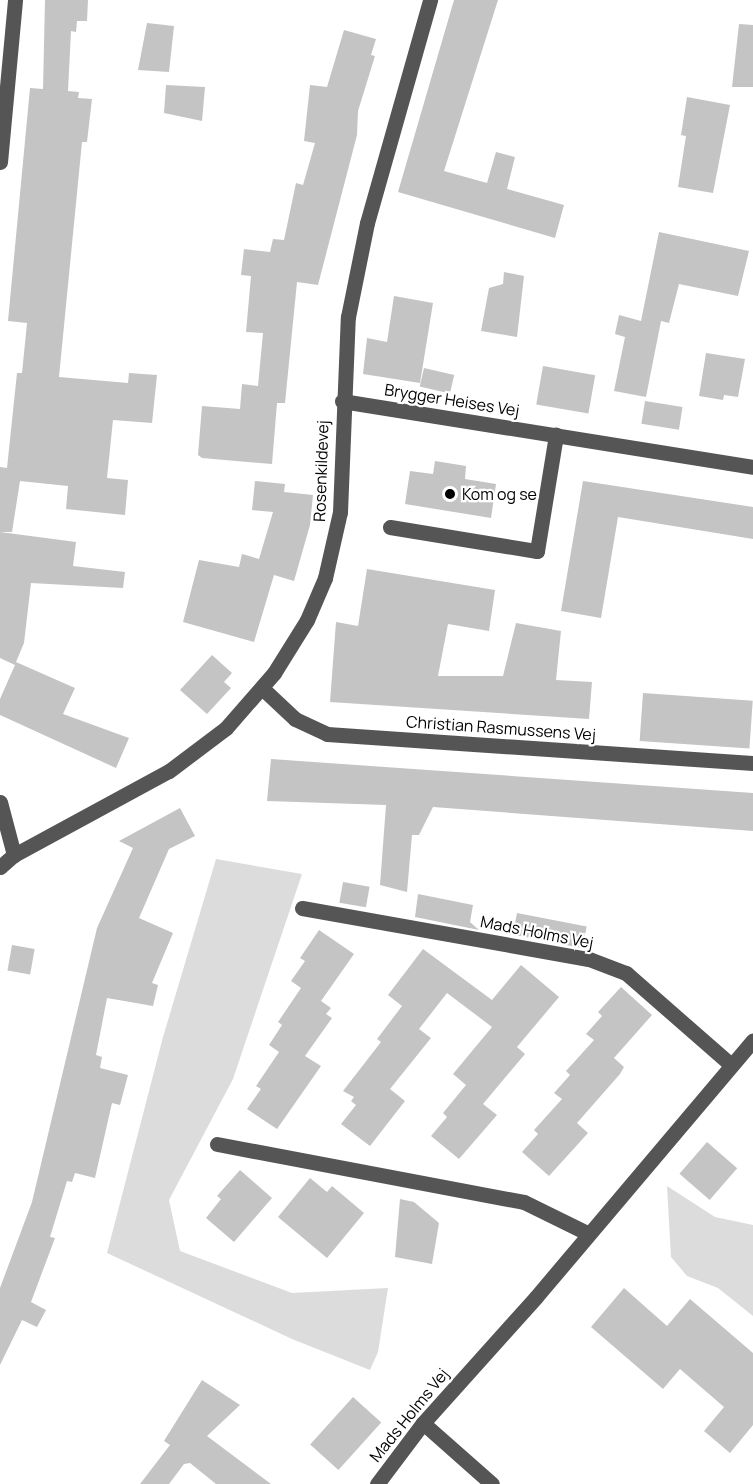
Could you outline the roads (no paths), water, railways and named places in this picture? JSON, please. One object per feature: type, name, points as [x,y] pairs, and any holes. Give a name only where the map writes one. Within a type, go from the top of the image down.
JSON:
[{"type":"street","points":[[0,162],[15,0]]},
{"type":"street","name":"Rosenkildevej","points":[[0,867],[14,855],[170,771],[226,728],[262,688],[307,620],[325,578],[340,512],[342,401],[348,317],[367,223],[430,0]]},
{"type":"street","name":"Brygger Heises Vej","points":[[342,401],[753,467]]},
{"type":"street","points":[[390,527],[537,551],[556,435]]},
{"type":"street","name":"Christian Rasmussens Vej","points":[[262,688],[295,719],[327,734],[753,763]]},
{"type":"street","points":[[0,802],[14,855]]},
{"type":"street","name":"Mads Holms Vej","points":[[302,908],[589,959],[626,973],[731,1065]]},
{"type":"street","name":"Mads Holms Vej","points":[[377,1484],[423,1423],[589,1234],[731,1065],[750,1050]]},
{"type":"street","points":[[217,1144],[524,1202],[589,1234]]},
{"type":"street","points":[[423,1423],[492,1484]]},
{"type":"place","name":"Kom og se","points":[[450,494]]}]
